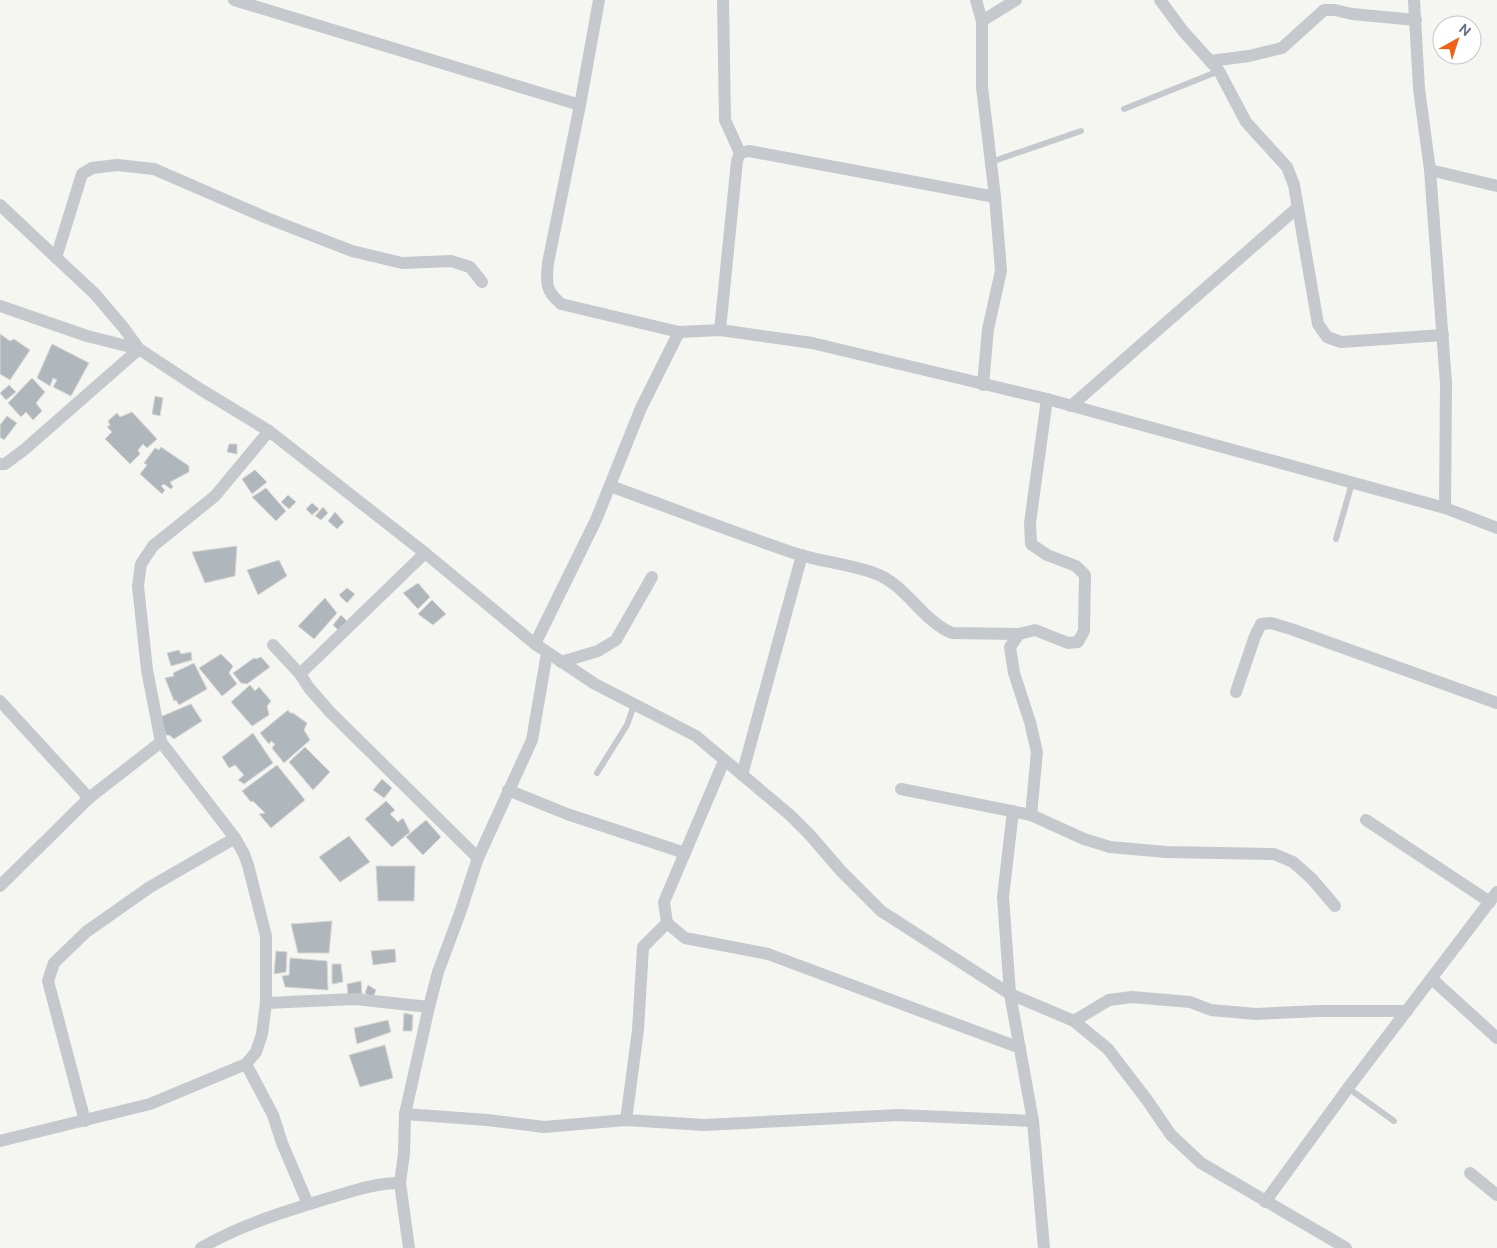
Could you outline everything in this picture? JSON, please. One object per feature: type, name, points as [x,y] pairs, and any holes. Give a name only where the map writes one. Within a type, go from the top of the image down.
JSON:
[{"type":"street","points":[[234,0],[580,105]]},
{"type":"street","points":[[599,0],[548,263],[546,280],[550,294],[560,304],[679,332],[720,330],[812,343],[1071,406],[1445,508],[1497,528]]},
{"type":"street","points":[[720,330],[737,161],[740,153],[725,120],[722,0]]},
{"type":"street","points":[[976,0],[982,21],[982,87],[996,197],[1001,271],[988,329],[983,385]]},
{"type":"street","points":[[982,21],[1016,0]]},
{"type":"street","points":[[1160,0],[1182,31],[1219,71],[1246,122],[1287,168],[1294,185],[1318,324],[1327,337],[1341,342],[1443,335]]},
{"type":"street","points":[[1414,0],[1419,89],[1430,170],[1446,383],[1445,508]]},
{"type":"street","points":[[1210,61],[1249,56],[1282,48],[1324,10],[1416,20]]},
{"type":"street","points":[[740,153],[749,151],[996,197]]},
{"type":"street","points":[[56,258],[82,174],[92,168],[117,165],[154,169],[267,218],[352,250],[402,263],[451,261],[470,267],[482,282]]},
{"type":"street","points":[[1430,170],[1497,186]]},
{"type":"street","points":[[0,205],[95,294],[124,327],[139,349]]},
{"type":"street","points":[[1071,406],[1297,208]]},
{"type":"street","points":[[0,306],[87,336],[139,349],[200,389],[270,431],[425,553],[547,653],[595,684],[696,736],[790,815],[841,871],[881,911],[1010,994],[1074,1022],[1108,1049],[1171,1135],[1201,1163],[1346,1248]]},
{"type":"street","points":[[535,644],[596,520],[641,408],[679,332]]},
{"type":"street","points":[[0,464],[5,464],[26,449],[139,349]]},
{"type":"street","points":[[610,486],[802,555],[875,573],[899,588],[942,629],[952,633],[1019,634],[1036,630],[1068,643],[1078,642],[1084,631],[1085,575],[1076,566],[1047,555],[1031,544],[1030,523],[1047,400]]},
{"type":"street","points":[[0,1141],[150,1104],[246,1064],[256,1052],[262,1034],[266,1003],[266,936],[244,854],[161,742],[147,670],[138,586],[141,564],[152,546],[215,496],[270,431]]},
{"type":"street","points":[[300,674],[425,553]]},
{"type":"street","points":[[742,775],[802,555]]},
{"type":"street","points":[[561,662],[598,651],[616,640],[652,578]]},
{"type":"street","points":[[1236,692],[1261,624],[1271,623],[1497,702]]},
{"type":"street","points":[[1019,634],[1010,647],[1014,673],[1030,722],[1037,752],[1031,815]]},
{"type":"street","points":[[273,644],[330,712],[478,858]]},
{"type":"street","points":[[409,1248],[400,1182],[404,1154],[405,1114],[429,1007],[438,972],[478,858],[532,740],[547,653]]},
{"type":"street","points":[[0,701],[90,798]]},
{"type":"street","points":[[0,886],[90,798],[161,742]]},
{"type":"street","points":[[724,761],[664,902],[666,923],[685,938],[768,954],[1020,1048]]},
{"type":"street","points":[[902,789],[1031,815],[1084,839],[1110,847],[1166,852],[1274,854],[1293,862],[1312,879],[1335,906]]},
{"type":"street","points":[[508,790],[567,814],[685,853]]},
{"type":"street","points":[[1013,810],[1003,897],[1010,994],[1033,1121],[1044,1248]]},
{"type":"street","points":[[1265,1202],[1348,1088],[1494,897],[1366,820]]},
{"type":"street","points":[[85,1121],[48,981],[54,963],[86,932],[142,893],[234,838]]},
{"type":"street","points":[[626,1120],[638,1030],[643,947],[666,923]]},
{"type":"street","points":[[1432,979],[1497,1038]]},
{"type":"street","points":[[1074,1022],[1109,1000],[1132,997],[1190,1002],[1211,1010],[1256,1014],[1318,1011],[1407,1011]]},
{"type":"street","points":[[266,1003],[355,999],[429,1007]]},
{"type":"street","points":[[246,1064],[273,1115],[282,1143],[308,1204]]},
{"type":"street","points":[[405,1114],[544,1126],[626,1120],[704,1125],[899,1115],[1033,1121]]},
{"type":"street","points":[[1470,1173],[1497,1196]]},
{"type":"street","points":[[201,1248],[226,1234],[308,1204],[372,1185],[400,1182]]},
{"type":"lane","points":[[1124,109],[1219,71]]},
{"type":"lane","points":[[991,162],[1081,131]]},
{"type":"lane","points":[[1336,539],[1352,484]]},
{"type":"lane","points":[[597,772],[627,725],[634,705]]},
{"type":"lane","points":[[1348,1088],[1394,1121]]},
{"type":"building","points":[[0,334],[10,341],[14,339],[30,350],[10,380],[0,374]]},
{"type":"building","points":[[52,344],[89,363],[71,396],[53,387],[57,380],[53,378],[50,386],[37,378]]},
{"type":"building","points":[[32,378],[45,392],[36,403],[42,411],[33,420],[26,412],[21,417],[8,403]]},
{"type":"building","points":[[9,385],[16,392],[6,400],[0,393]]},
{"type":"building","points":[[155,396],[163,398],[160,416],[152,414]]},
{"type":"building","points":[[132,412],[157,439],[147,448],[143,444],[138,450],[140,454],[130,464],[105,439],[112,432],[107,427],[110,425],[108,421],[117,413],[120,417]]},
{"type":"building","points":[[7,416],[17,423],[4,440],[0,437],[0,425]]},
{"type":"building","points":[[229,444],[237,444],[237,454],[227,452]]},
{"type":"building","points":[[161,447],[189,466],[189,472],[170,482],[173,487],[171,489],[164,484],[161,486],[165,490],[162,494],[140,474],[147,465],[144,463],[155,448],[159,450]]},
{"type":"building","points":[[255,470],[267,482],[252,494],[242,479]]},
{"type":"building","points":[[266,488],[286,511],[276,521],[252,497]]},
{"type":"building","points":[[288,495],[296,502],[289,509],[281,502]]},
{"type":"building","points":[[312,503],[319,509],[312,515],[306,509]]},
{"type":"building","points":[[323,507],[328,513],[321,520],[315,516]]},
{"type":"building","points":[[335,512],[344,522],[337,529],[328,521]]},
{"type":"building","points":[[237,546],[235,576],[205,583],[192,552]]},
{"type":"building","points":[[279,560],[287,576],[258,595],[247,570]]},
{"type":"building","points":[[418,583],[430,597],[418,609],[403,593]]},
{"type":"building","points":[[347,588],[355,594],[347,603],[339,595]]},
{"type":"building","points":[[325,598],[337,613],[314,639],[298,626]]},
{"type":"building","points":[[432,600],[446,614],[433,625],[418,614]]},
{"type":"building","points":[[341,615],[348,622],[339,631],[333,625]]},
{"type":"building","points":[[179,650],[181,654],[191,652],[192,660],[171,666],[167,653]]},
{"type":"building","points":[[221,654],[233,666],[229,673],[237,684],[222,696],[199,668]]},
{"type":"building","points":[[261,657],[270,667],[247,684],[241,683],[233,673],[254,658]]},
{"type":"building","points":[[194,663],[207,689],[179,705],[176,700],[174,701],[165,678],[174,676],[173,673]]},
{"type":"building","points":[[250,685],[255,691],[259,687],[271,701],[267,706],[269,715],[252,726],[231,702]]},
{"type":"building","points":[[191,704],[202,721],[174,739],[166,735],[160,717]]},
{"type":"building","points":[[288,710],[307,723],[304,730],[310,740],[284,763],[272,748],[275,744],[271,741],[269,744],[260,733]]},
{"type":"building","points":[[253,733],[273,763],[244,784],[238,780],[244,775],[235,765],[229,768],[222,757]]},
{"type":"building","points":[[305,747],[330,772],[313,790],[289,762]]},
{"type":"building","points":[[277,765],[305,800],[271,828],[259,814],[265,813],[253,801],[251,802],[242,791]]},
{"type":"building","points":[[382,779],[392,788],[384,798],[373,790]]},
{"type":"building","points":[[386,801],[395,810],[390,814],[398,822],[403,818],[410,832],[392,847],[365,819]]},
{"type":"building","points":[[426,820],[441,837],[423,855],[406,837]]},
{"type":"building","points":[[349,836],[370,862],[340,882],[319,857]]},
{"type":"building","points":[[376,866],[415,866],[414,901],[378,901]]},
{"type":"building","points":[[332,921],[329,953],[298,953],[291,924]]},
{"type":"building","points":[[395,949],[396,962],[373,965],[371,951]]},
{"type":"building","points":[[276,951],[287,952],[286,972],[274,974]]},
{"type":"building","points":[[290,958],[327,961],[328,990],[285,987],[282,976],[289,975]]},
{"type":"building","points":[[332,964],[341,964],[343,982],[332,984]]},
{"type":"building","points":[[361,981],[362,994],[348,996],[347,984]]},
{"type":"building","points":[[368,985],[376,990],[373,998],[365,993]]},
{"type":"building","points":[[404,1013],[413,1015],[412,1031],[403,1031]]},
{"type":"building","points":[[388,1020],[391,1032],[357,1044],[354,1028]]},
{"type":"building","points":[[385,1045],[393,1078],[360,1087],[349,1055]]}]
